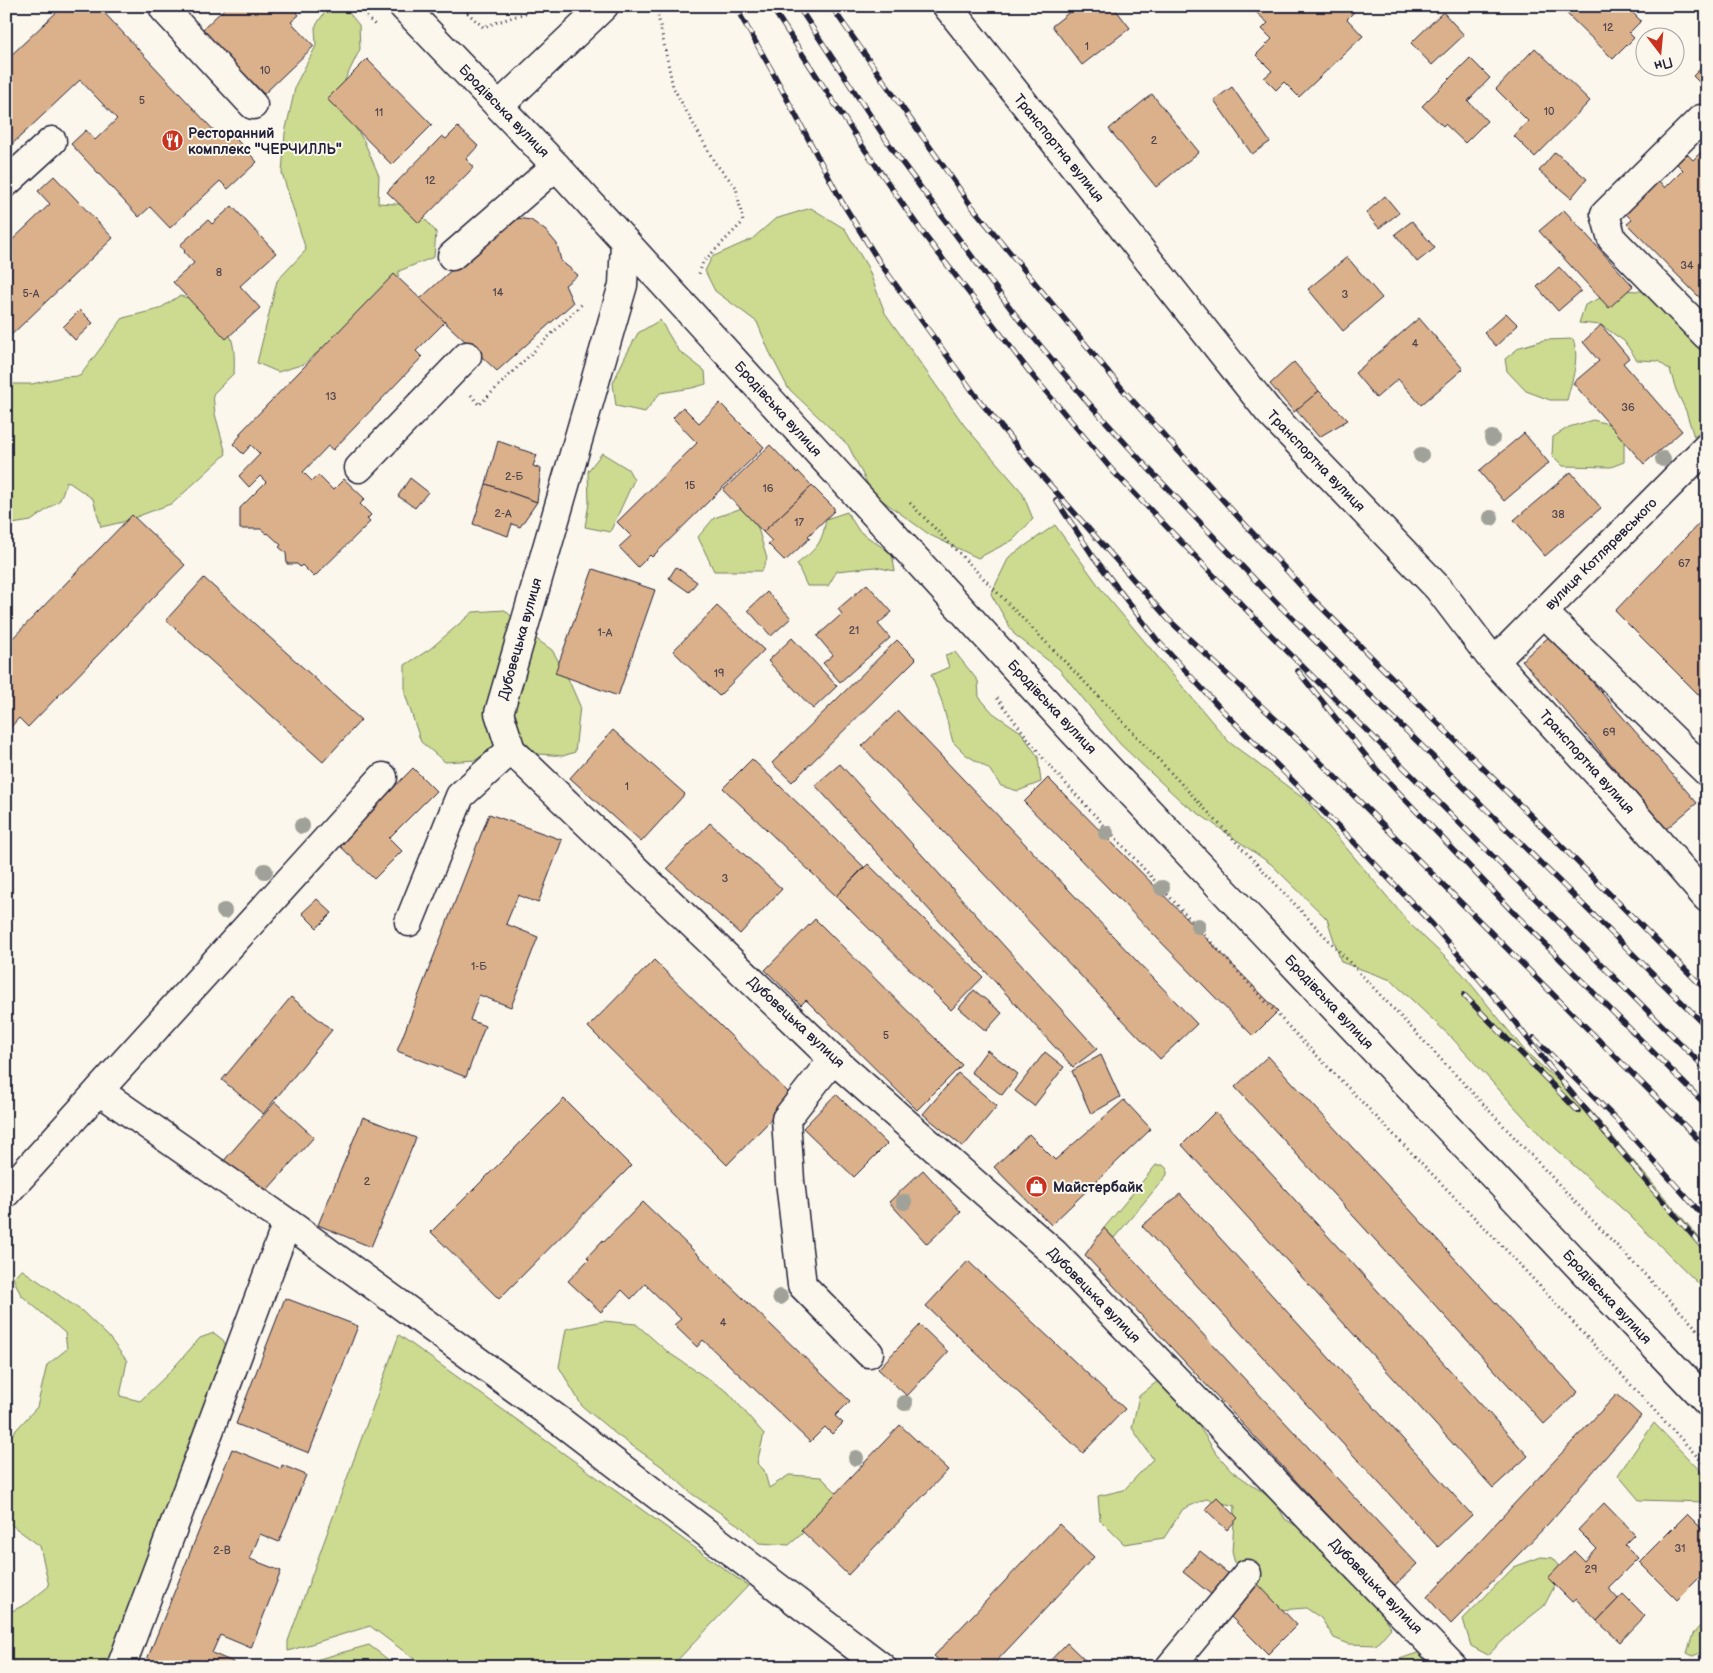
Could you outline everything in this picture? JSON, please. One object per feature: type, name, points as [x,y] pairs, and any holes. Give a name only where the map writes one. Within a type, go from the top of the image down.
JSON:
[{"type":"street","points":[[163,6],[253,105]]},
{"type":"street","name":"Бродівська вулиця","points":[[403,6],[556,166],[1072,730],[1707,1402]]},
{"type":"street","points":[[499,106],[604,6]]},
{"type":"street","name":"Транспортна вулиця","points":[[947,6],[1269,412],[1438,588],[1488,654],[1621,799],[1702,883]]},
{"type":"street","points":[[1707,120],[1701,119],[1605,214],[1612,239],[1707,336]]},
{"type":"street","points":[[6,182],[52,142]]},
{"type":"street","points":[[452,256],[556,166]]},
{"type":"street","name":"Дубовецька вулиця","points":[[625,242],[623,285],[499,713],[511,750],[833,1059],[1054,1253],[1454,1667]]},
{"type":"street","points":[[359,468],[467,356]]},
{"type":"street","name":"вулиця Котляревського","points":[[1495,661],[1707,447]]},
{"type":"street","points":[[1544,612],[1702,760]]},
{"type":"street","points":[[409,922],[460,796],[511,750]]},
{"type":"street","points":[[6,1193],[384,777]]},
{"type":"street","points":[[833,1059],[786,1119],[790,1181],[802,1285],[869,1353]]},
{"type":"street","points":[[99,1091],[287,1223],[560,1421],[882,1667]]},
{"type":"street","points":[[120,1667],[287,1223]]},
{"type":"street","points":[[1170,1667],[1247,1574]]},
{"type":"path","points":[[460,6],[483,27],[546,6]]},
{"type":"path","points":[[467,13],[476,6]]},
{"type":"path","points":[[656,6],[673,88],[715,163],[736,188],[743,222],[703,262],[698,276]]},
{"type":"path","points":[[479,405],[587,298]]},
{"type":"path","points":[[1109,708],[1576,1203],[1707,1339]]},
{"type":"path","points":[[1046,762],[1288,1026],[1507,1251],[1707,1467]]},
{"type":"green space","points":[[345,8],[359,25],[360,49],[345,80],[340,103],[364,141],[379,176],[378,203],[413,205],[436,232],[434,257],[399,271],[395,296],[333,339],[304,364],[278,372],[257,363],[277,281],[306,250],[282,173],[285,133],[296,84],[316,46],[315,27],[326,10]]},
{"type":"green space","points":[[811,208],[845,229],[868,268],[885,313],[964,425],[1022,492],[1033,519],[1013,540],[978,558],[930,535],[872,493],[848,445],[788,388],[757,322],[715,291],[705,271],[712,257],[752,239],[775,219]]},
{"type":"green space","points":[[1618,290],[1661,292],[1707,330],[1707,422],[1694,437],[1670,370],[1658,361],[1637,360],[1624,341],[1601,325],[1579,323],[1585,305]]},
{"type":"green space","points":[[179,296],[205,301],[225,326],[232,341],[234,373],[213,394],[215,414],[226,454],[173,503],[123,522],[101,527],[93,499],[67,481],[60,500],[31,521],[6,525],[6,384],[32,384],[62,377],[80,376],[123,318],[159,309]]},
{"type":"green space","points":[[660,320],[678,350],[705,371],[706,384],[660,393],[645,412],[616,406],[613,383],[625,357],[638,333]]},
{"type":"green space","points":[[1573,339],[1576,354],[1567,400],[1550,400],[1526,391],[1507,371],[1505,359],[1520,347],[1544,340]]},
{"type":"green space","points":[[1593,420],[1624,428],[1624,462],[1611,467],[1563,466],[1552,455],[1553,437],[1569,427]]},
{"type":"green space","points":[[602,453],[628,469],[634,480],[610,532],[585,527],[589,503],[588,471]]},
{"type":"green space","points":[[742,508],[758,528],[767,559],[762,571],[714,571],[698,537],[714,518]]},
{"type":"green space","points":[[847,512],[859,531],[892,554],[895,571],[875,567],[837,571],[828,586],[807,586],[797,564],[818,545],[823,534],[826,519]]},
{"type":"green space","points":[[1055,525],[1104,593],[1229,742],[1308,802],[1410,924],[1462,973],[1525,1051],[1588,1108],[1702,1241],[1707,1247],[1707,1292],[1628,1214],[1543,1138],[1452,1038],[1391,980],[1341,962],[1327,919],[1271,864],[1182,802],[1120,744],[1059,669],[1014,634],[991,594],[1009,557]]},
{"type":"green space","points":[[505,610],[529,634],[552,650],[566,674],[580,706],[575,752],[563,756],[528,753],[501,741],[476,760],[445,762],[421,742],[405,694],[405,665],[430,649],[473,612]]},
{"type":"green space","points":[[955,652],[978,681],[979,697],[993,713],[1021,732],[1038,757],[1041,782],[1018,791],[1001,786],[989,769],[965,754],[953,742],[941,699],[931,675],[949,667],[945,655]]},
{"type":"green space","points":[[1156,1165],[1163,1165],[1167,1169],[1167,1175],[1114,1238],[1104,1228]]},
{"type":"green space","points":[[21,1269],[82,1311],[108,1336],[127,1361],[120,1396],[140,1401],[167,1375],[200,1338],[214,1333],[223,1340],[232,1357],[117,1667],[20,1667],[9,1657],[6,1651],[6,1614],[28,1603],[49,1586],[40,1546],[6,1521],[6,1441],[37,1407],[47,1365],[67,1349],[65,1333],[21,1295],[13,1278]]},
{"type":"green space","points":[[603,1321],[636,1324],[669,1353],[728,1392],[764,1434],[757,1463],[764,1470],[769,1488],[789,1475],[821,1477],[836,1492],[823,1516],[789,1545],[759,1543],[743,1528],[692,1494],[664,1468],[617,1435],[582,1406],[559,1367],[566,1329]]},
{"type":"green space","points":[[399,1335],[748,1586],[671,1667],[425,1667],[370,1626],[288,1651],[288,1641]]},
{"type":"green space","points":[[1159,1380],[1192,1415],[1216,1453],[1232,1471],[1275,1501],[1285,1519],[1324,1543],[1370,1595],[1391,1628],[1376,1645],[1349,1644],[1334,1638],[1321,1618],[1306,1608],[1280,1610],[1241,1586],[1232,1552],[1235,1506],[1206,1499],[1183,1509],[1164,1538],[1124,1544],[1100,1520],[1098,1496],[1124,1490],[1153,1459],[1132,1428],[1139,1396]]},
{"type":"green space","points":[[1654,1423],[1707,1478],[1707,1506],[1705,1502],[1639,1500],[1618,1475]]},
{"type":"green space","points":[[1541,1557],[1553,1558],[1563,1570],[1544,1606],[1516,1628],[1488,1655],[1471,1646],[1463,1619],[1514,1567]]},
{"type":"green space","points":[[1707,1618],[1707,1650],[1693,1656],[1687,1653],[1693,1634]]},
{"type":"green space","points":[[369,1645],[398,1667],[293,1667],[294,1666]]},
{"type":"green space","points":[[1426,1650],[1439,1667],[1387,1667],[1388,1663]]},
{"type":"building","points":[[63,6],[98,6],[220,137],[228,130],[257,162],[228,189],[220,181],[170,228],[150,207],[139,217],[71,144],[86,130],[95,140],[117,119],[80,80],[6,150],[6,60]]},
{"type":"building","points":[[227,6],[291,6],[299,15],[291,22],[314,46],[264,94],[202,30]]},
{"type":"building","points":[[1077,6],[1113,6],[1130,28],[1082,65],[1052,26]]},
{"type":"building","points":[[1249,6],[1333,6],[1335,9],[1337,6],[1348,6],[1354,12],[1347,19],[1363,36],[1299,97],[1284,82],[1276,90],[1264,78],[1272,71],[1256,55],[1272,39],[1262,29],[1268,23]]},
{"type":"building","points":[[1559,6],[1637,6],[1632,12],[1641,21],[1629,33],[1634,38],[1613,59]]},
{"type":"building","points":[[1443,12],[1464,35],[1432,65],[1411,43]]},
{"type":"building","points":[[1535,48],[1590,101],[1535,157],[1514,136],[1528,121],[1496,89]]},
{"type":"building","points":[[1470,58],[1490,78],[1468,101],[1487,121],[1465,143],[1422,106]]},
{"type":"building","points":[[367,59],[432,125],[392,165],[327,99]]},
{"type":"building","points":[[1707,62],[1707,90],[1693,76]]},
{"type":"building","points":[[1232,87],[1270,142],[1252,154],[1214,100]]},
{"type":"building","points":[[1152,94],[1199,152],[1156,187],[1109,129]]},
{"type":"building","points":[[458,127],[478,146],[466,159],[474,167],[419,223],[387,192],[442,136],[446,139]]},
{"type":"building","points":[[1707,146],[1707,305],[1627,224],[1632,220],[1625,213],[1659,181],[1665,188],[1683,170],[1677,164],[1687,154],[1693,160]]},
{"type":"building","points":[[1555,152],[1587,179],[1571,198],[1539,171]]},
{"type":"building","points":[[54,176],[113,238],[6,340],[6,246],[50,204],[38,191]]},
{"type":"building","points":[[1385,196],[1399,213],[1379,228],[1366,213]]},
{"type":"building","points":[[232,206],[276,253],[240,286],[260,308],[226,339],[173,282],[194,263],[180,245],[208,220],[212,224]]},
{"type":"building","points":[[1564,210],[1633,286],[1609,308],[1539,231]]},
{"type":"building","points":[[509,217],[531,220],[546,231],[557,244],[561,261],[578,275],[565,285],[573,303],[497,371],[420,299]]},
{"type":"building","points":[[1412,221],[1435,248],[1417,262],[1395,234]]},
{"type":"building","points":[[1347,257],[1382,298],[1343,331],[1308,289]]},
{"type":"building","points":[[1559,267],[1581,291],[1558,311],[1537,287]]},
{"type":"building","points":[[394,274],[445,322],[416,351],[422,357],[333,450],[328,446],[303,472],[312,481],[318,475],[333,490],[344,479],[365,499],[360,504],[371,515],[367,519],[370,522],[314,577],[302,565],[300,567],[297,564],[287,564],[286,553],[279,547],[281,545],[268,533],[261,529],[240,529],[240,508],[266,482],[260,476],[249,487],[239,476],[260,454],[251,445],[243,454],[233,444],[241,435],[239,434]]},
{"type":"building","points":[[80,310],[93,323],[75,340],[63,327]]},
{"type":"building","points":[[1506,313],[1518,325],[1496,346],[1484,333]]},
{"type":"building","points":[[1419,318],[1463,369],[1421,405],[1398,379],[1376,398],[1355,373]]},
{"type":"building","points":[[1601,325],[1629,358],[1623,363],[1682,431],[1644,464],[1573,383],[1599,361],[1583,342]]},
{"type":"building","points":[[1294,362],[1319,391],[1294,412],[1270,384]]},
{"type":"building","points":[[1319,391],[1348,420],[1319,437],[1296,410]]},
{"type":"building","points":[[720,403],[764,447],[652,557],[650,555],[638,567],[619,547],[631,536],[617,522],[697,443],[673,418],[683,407],[699,423]]},
{"type":"building","points":[[1524,433],[1549,463],[1504,501],[1479,471]]},
{"type":"building","points":[[498,441],[537,455],[533,466],[541,469],[537,502],[486,484]]},
{"type":"building","points":[[770,445],[812,486],[763,532],[723,490]]},
{"type":"building","points":[[1571,472],[1601,508],[1545,556],[1514,520]]},
{"type":"building","points":[[410,478],[428,492],[415,508],[398,496]]},
{"type":"building","points":[[486,484],[537,502],[520,527],[512,524],[508,536],[473,524]]},
{"type":"building","points":[[812,486],[834,508],[834,511],[808,536],[810,538],[785,561],[768,544],[772,541],[763,532]]},
{"type":"building","points":[[132,515],[185,565],[28,727],[19,718],[8,730],[6,728],[6,645]]},
{"type":"building","points":[[1707,515],[1707,703],[1615,611]]},
{"type":"building","points":[[676,567],[697,582],[689,592],[669,578]]},
{"type":"building","points":[[593,569],[655,590],[618,696],[555,673]]},
{"type":"building","points":[[204,578],[361,720],[323,762],[166,620]]},
{"type":"building","points":[[867,584],[892,612],[878,624],[890,638],[840,682],[823,663],[833,655],[817,636],[842,614],[838,609]]},
{"type":"building","points":[[767,592],[791,618],[771,636],[748,610]]},
{"type":"building","points":[[717,606],[764,650],[719,696],[673,651]]},
{"type":"building","points":[[1550,636],[1563,648],[1697,803],[1666,829],[1522,660]]},
{"type":"building","points":[[792,638],[837,686],[813,709],[768,661]]},
{"type":"building","points":[[897,640],[916,659],[792,782],[772,763]]},
{"type":"building","points":[[898,711],[1197,1024],[1160,1059],[862,746]]},
{"type":"building","points":[[613,730],[685,794],[641,842],[570,778]]},
{"type":"building","points":[[752,759],[864,867],[836,896],[723,788]]},
{"type":"building","points":[[840,764],[1097,1049],[1073,1067],[815,785]]},
{"type":"building","points":[[413,768],[436,791],[389,838],[402,851],[374,879],[338,844]]},
{"type":"building","points":[[1048,778],[1278,1011],[1253,1036],[1024,802]]},
{"type":"building","points":[[489,814],[562,840],[538,903],[518,895],[506,924],[538,937],[511,1007],[479,995],[470,1020],[485,1026],[466,1077],[397,1051]]},
{"type":"building","points":[[710,823],[782,889],[740,934],[667,868]]},
{"type":"building","points":[[868,864],[983,977],[951,1010],[836,896]]},
{"type":"building","points":[[317,899],[332,913],[317,928],[302,913]]},
{"type":"building","points":[[815,919],[962,1065],[917,1110],[806,1000],[801,1005],[765,970]]},
{"type":"building","points":[[654,960],[793,1097],[727,1165],[588,1027]]},
{"type":"building","points":[[974,990],[1002,1013],[986,1031],[959,1008]]},
{"type":"building","points":[[291,997],[332,1030],[263,1114],[222,1080]]},
{"type":"building","points":[[987,1050],[1018,1074],[1002,1095],[971,1072]]},
{"type":"building","points":[[1045,1052],[1064,1067],[1034,1106],[1015,1091]]},
{"type":"building","points":[[1101,1055],[1120,1097],[1091,1114],[1072,1071]]},
{"type":"building","points":[[1268,1056],[1578,1392],[1544,1424],[1235,1087]]},
{"type":"building","points":[[958,1073],[997,1106],[963,1147],[923,1114]]},
{"type":"building","points":[[836,1094],[887,1144],[854,1177],[803,1128]]},
{"type":"building","points":[[564,1099],[631,1166],[499,1299],[431,1232]]},
{"type":"building","points":[[1124,1100],[1151,1129],[1051,1225],[994,1167],[1029,1134],[1055,1160]]},
{"type":"building","points":[[275,1102],[314,1137],[260,1198],[221,1164]]},
{"type":"building","points":[[1215,1112],[1528,1456],[1493,1488],[1182,1145]]},
{"type":"building","points":[[363,1117],[416,1138],[371,1247],[318,1225]]},
{"type":"building","points":[[923,1170],[961,1212],[927,1244],[889,1202]]},
{"type":"building","points":[[1180,1194],[1472,1515],[1438,1547],[1142,1226]]},
{"type":"building","points":[[643,1202],[850,1401],[835,1416],[843,1423],[832,1434],[825,1427],[810,1442],[703,1340],[697,1347],[674,1325],[681,1319],[645,1284],[631,1299],[622,1290],[601,1312],[568,1281],[589,1259],[587,1257],[603,1240],[604,1242]]},
{"type":"building","points":[[1104,1228],[1417,1564],[1394,1586],[1085,1255]]},
{"type":"building","points":[[968,1261],[1125,1409],[1083,1453],[926,1306]]},
{"type":"building","points":[[285,1298],[358,1326],[309,1453],[236,1424]]},
{"type":"building","points":[[920,1325],[948,1352],[907,1396],[878,1369]]},
{"type":"building","points":[[1617,1394],[1641,1416],[1548,1524],[1451,1624],[1427,1597]]},
{"type":"building","points":[[900,1425],[948,1470],[848,1575],[801,1530]]},
{"type":"building","points":[[232,1449],[281,1469],[282,1465],[306,1475],[279,1542],[260,1534],[250,1559],[281,1571],[251,1648],[220,1635],[212,1653],[233,1662],[231,1667],[144,1667]]},
{"type":"building","points":[[1217,1497],[1238,1518],[1227,1530],[1205,1509]]},
{"type":"building","points":[[1604,1503],[1635,1535],[1625,1545],[1638,1558],[1608,1588],[1618,1599],[1597,1621],[1576,1599],[1572,1602],[1548,1578],[1574,1551],[1584,1561],[1596,1548],[1578,1530]]},
{"type":"building","points":[[1687,1514],[1707,1534],[1707,1570],[1677,1600],[1639,1562]]},
{"type":"building","points":[[1059,1524],[1094,1557],[991,1667],[946,1667],[934,1656]]},
{"type":"building","points":[[1200,1551],[1229,1574],[1212,1595],[1183,1572]]},
{"type":"building","points":[[1254,1580],[1297,1625],[1268,1654],[1224,1610]]},
{"type":"building","points":[[1623,1594],[1645,1616],[1620,1642],[1597,1621]]},
{"type":"building","points":[[1067,1643],[1092,1667],[1044,1667]]},
{"type":"railway","points":[[735,6],[842,202],[880,263],[979,400],[1035,468],[1169,620],[1303,745],[1707,1148]]},
{"type":"railway","points":[[771,6],[861,144],[922,232],[1032,375],[1112,470],[1267,631],[1707,1070]]},
{"type":"railway","points":[[798,6],[895,153],[1023,325],[1086,400],[1147,467],[1282,608],[1707,1027]]},
{"type":"railway","points":[[831,6],[970,204],[1124,391],[1309,595],[1707,991]]},
{"type":"railway","points":[[1056,500],[1093,556],[1157,640],[1223,711],[1356,844],[1433,925],[1504,1008],[1549,1066],[1640,1174]]},
{"type":"railway","points":[[1298,671],[1378,771],[1513,912],[1707,1106]]},
{"type":"railway","points":[[1464,995],[1578,1111]]},
{"type":"railway","points":[[1534,1038],[1617,1120],[1707,1220]]},
{"type":"railway","points":[[1636,1170],[1707,1252]]},
{"type":"place","name":"Ресторанний комплекс \"ЧЕРЧИЛЛЬ\"","points":[[172,141]]},
{"type":"place","name":"Майстербайк","points":[[1037,1187]]}]
